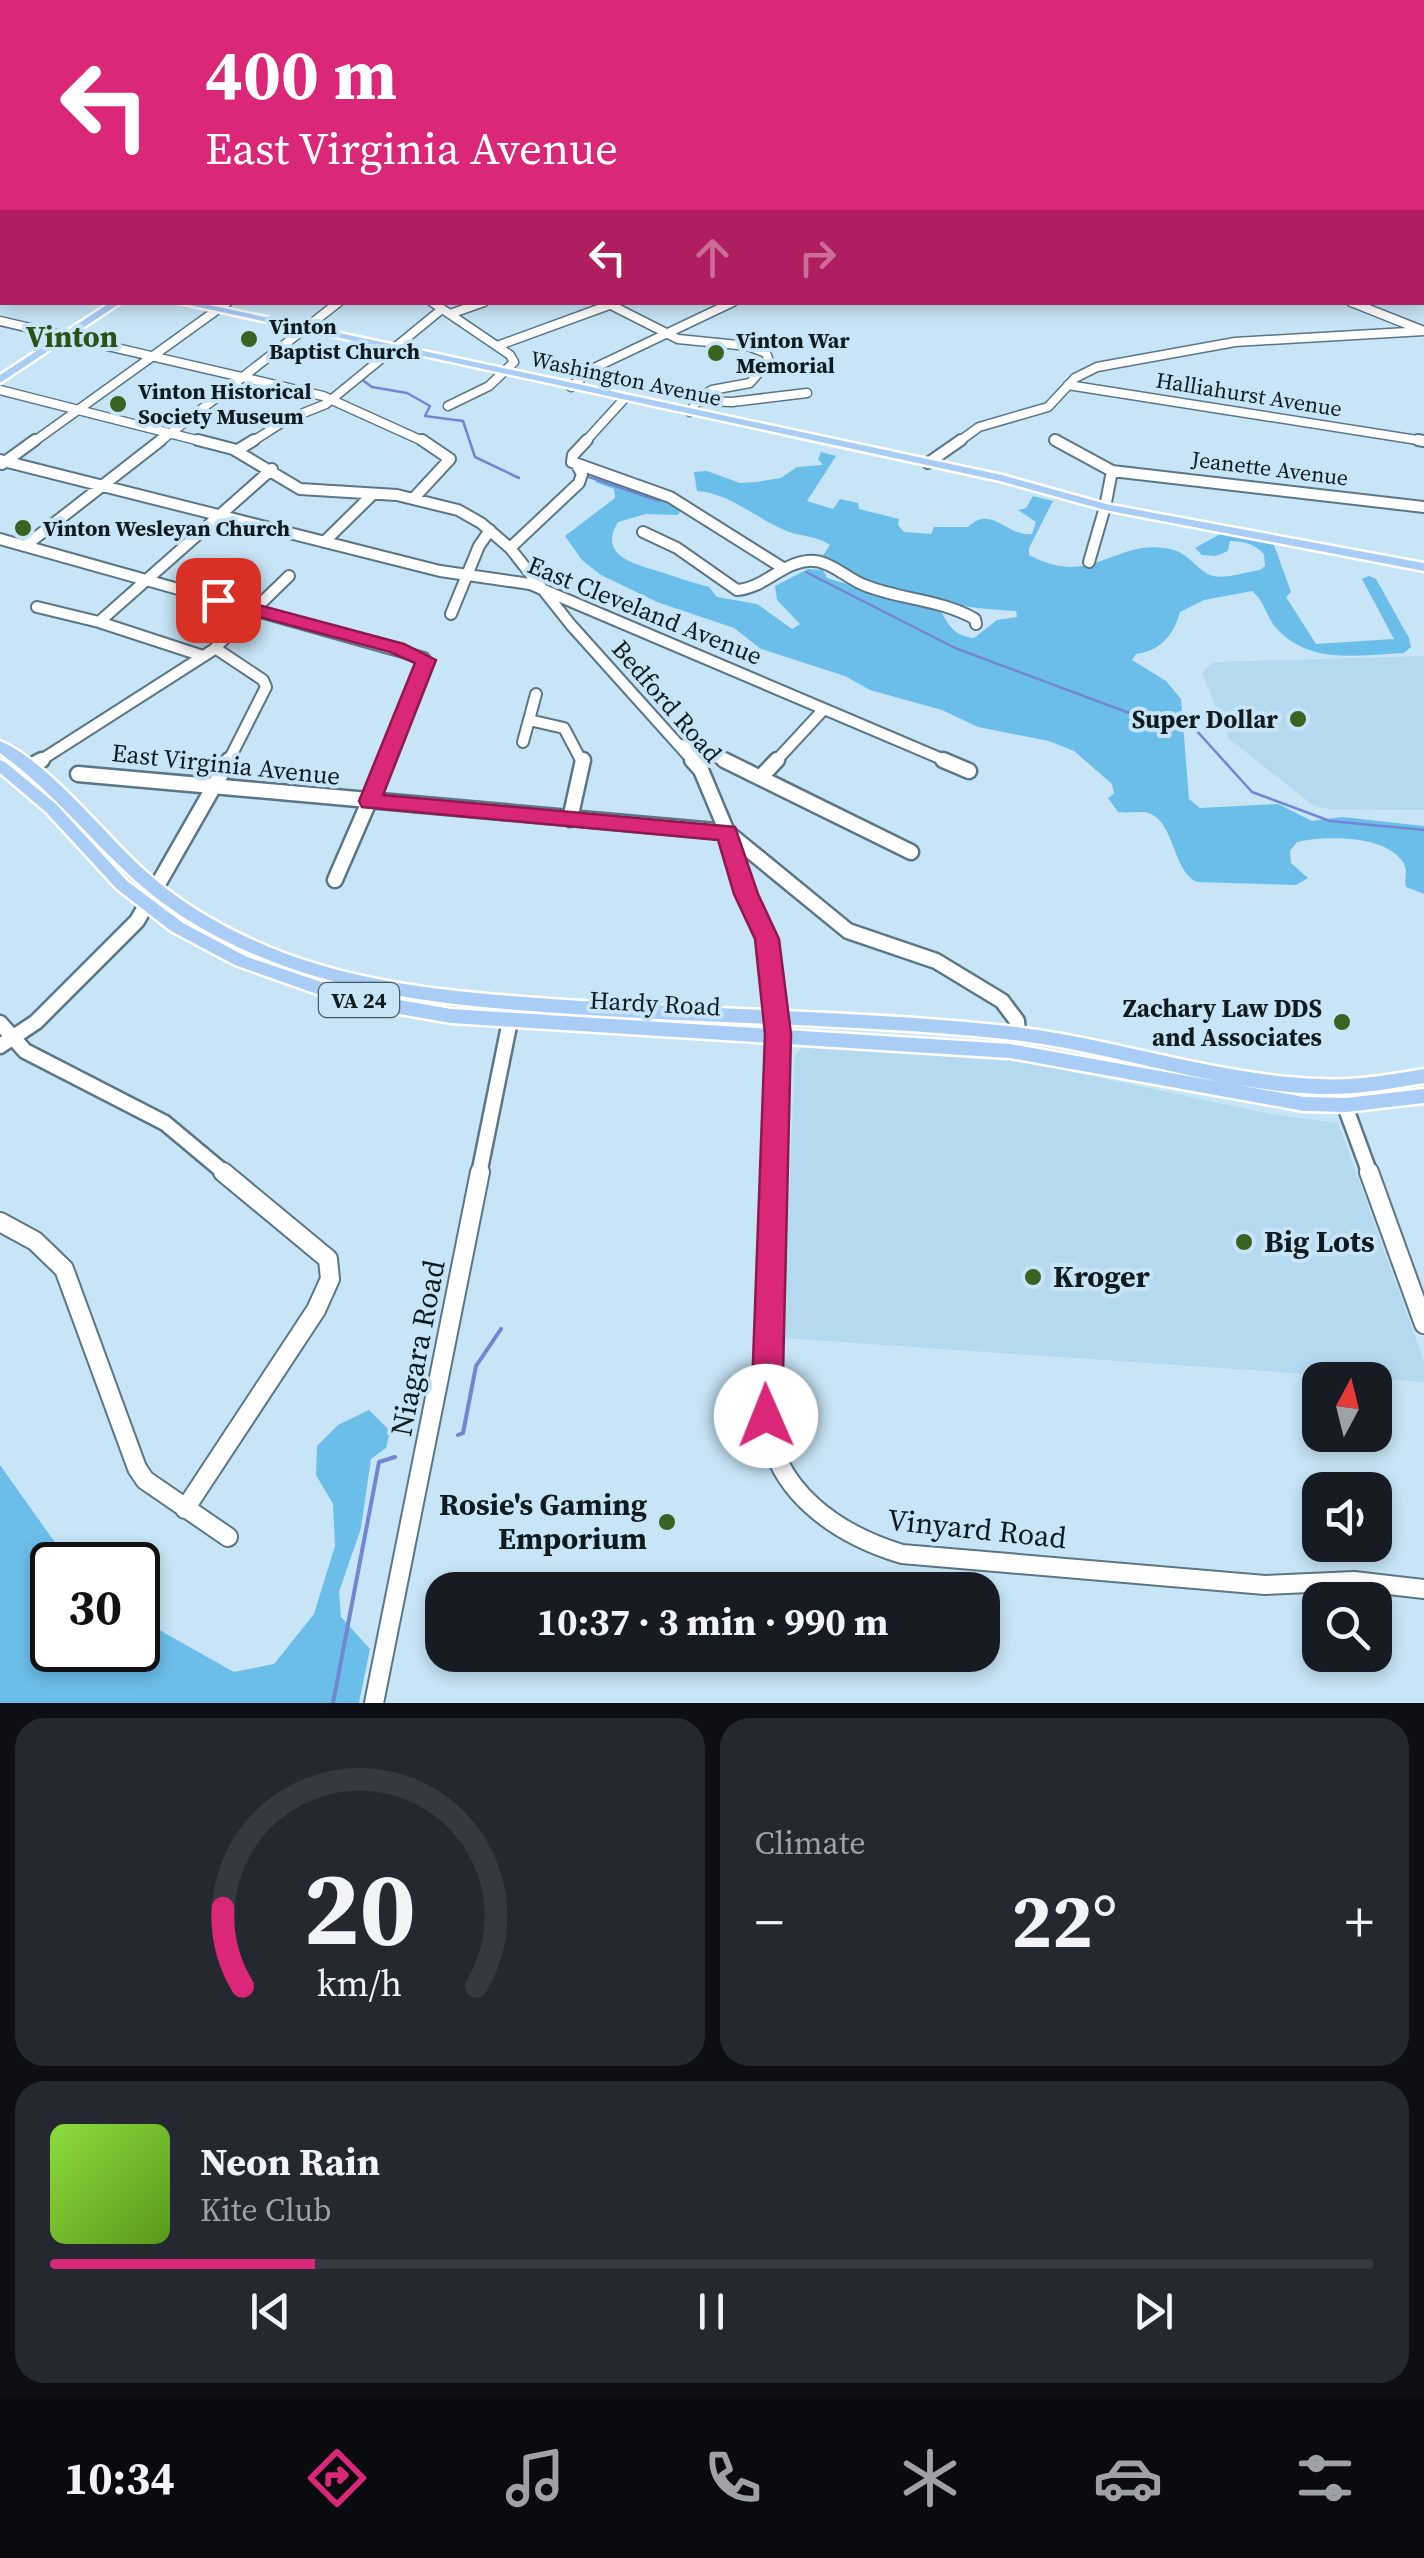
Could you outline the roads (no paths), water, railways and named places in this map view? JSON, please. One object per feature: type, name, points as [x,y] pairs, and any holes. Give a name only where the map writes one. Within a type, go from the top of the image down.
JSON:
[{"type":"main road","points":[[0,380],[114,305]]},
{"type":"main road","name":"Washington Avenue","points":[[193,305],[928,462],[1106,505],[1424,564]]},
{"type":"main road","name":"VA 24","points":[[0,746],[31,767]]},
{"type":"main road","name":"Hardy Road","points":[[31,767],[154,888],[233,938],[303,967],[413,994],[512,1012]]},
{"type":"main road","name":"Hardy Road","points":[[7,770],[146,905],[207,944],[319,990],[414,1011],[1018,1033],[1240,1078],[1338,1087],[1424,1076]]},
{"type":"main road","name":"Hardy Road","points":[[777,1026],[1010,1050],[1258,1099],[1346,1106],[1424,1096]]},
{"type":"street","points":[[2,462],[224,305]]},
{"type":"street","points":[[25,546],[335,305]]},
{"type":"street","points":[[437,305],[514,362],[490,386],[448,406]]},
{"type":"street","points":[[236,450],[286,420],[332,399],[391,348],[446,311],[471,305]]},
{"type":"street","points":[[497,346],[606,305]]},
{"type":"street","points":[[614,305],[664,335],[693,343],[745,344],[766,353],[769,361],[750,384],[719,390],[690,412]]},
{"type":"street","points":[[571,386],[592,369],[727,305]]},
{"type":"street","points":[[1359,305],[1424,331]]},
{"type":"street","points":[[0,321],[332,399],[398,427],[446,453],[448,464],[413,499]]},
{"type":"street","points":[[928,462],[979,426],[1048,407],[1068,385],[1097,367],[1235,342],[1424,331]]},
{"type":"street","name":"Halliahurst Avenue","points":[[1068,385],[1424,441]]},
{"type":"street","name":"Bedford Road","points":[[0,390],[236,450],[305,490],[413,499],[466,514],[510,548],[542,590],[701,770],[727,832],[848,931],[936,961],[1002,1001],[1013,1012],[1018,1033]]},
{"type":"street","points":[[701,401],[732,402],[807,393]]},
{"type":"street","points":[[510,548],[579,483],[582,474],[572,462],[573,456],[625,398]]},
{"type":"street","points":[[1055,440],[1112,471],[1088,562]]},
{"type":"street","name":"East Cleveland Avenue","points":[[2,462],[467,576],[522,582],[969,771]]},
{"type":"street","points":[[578,467],[670,498],[783,568]]},
{"type":"street","points":[[100,622],[272,469]]},
{"type":"street","name":"Jeanette Avenue","points":[[1112,471],[1424,507]]},
{"type":"street","points":[[324,542],[374,494]]},
{"type":"street","points":[[451,614],[490,530]]},
{"type":"street","points":[[643,532],[677,548],[737,590],[747,590],[783,568],[817,561],[874,588],[964,612],[976,624]]},
{"type":"street","points":[[0,539],[397,648],[426,660],[334,880]]},
{"type":"street","points":[[7,770],[31,767],[204,656],[289,576]]},
{"type":"street","points":[[37,607],[100,622],[204,656]]},
{"type":"street","points":[[6,1043],[36,1022],[137,922],[266,691],[265,683],[215,648]]},
{"type":"street","points":[[523,742],[536,694]]},
{"type":"street","points":[[761,778],[824,709]]},
{"type":"street","points":[[529,720],[564,728],[583,760],[570,819]]},
{"type":"street","points":[[681,746],[714,755],[910,852]]},
{"type":"street","name":"East Virginia Avenue","points":[[78,774],[727,832]]},
{"type":"street","name":"Vinyard Road","points":[[727,832],[746,894],[767,939],[777,1026],[766,1416],[776,1460],[812,1509],[861,1541],[902,1554],[1264,1585],[1354,1581],[1424,1589]]},
{"type":"street","name":"Niagara Road","points":[[374,1703],[512,1012]]},
{"type":"street","points":[[0,1023],[6,1043],[165,1123],[328,1259],[330,1279],[316,1310],[185,1510]]},
{"type":"street","points":[[1010,1050],[1018,1033]]},
{"type":"street","points":[[1338,1087],[1424,1324]]},
{"type":"street","points":[[0,1222],[35,1241],[64,1269],[137,1468],[151,1486],[228,1537]]},
{"type":"waterway","points":[[361,379],[372,387],[407,393],[430,406],[425,416],[463,421],[475,457],[519,478]]},
{"type":"waterway","points":[[589,477],[659,501]]},
{"type":"waterway","points":[[806,572],[955,648],[1164,726],[1196,730],[1252,792],[1330,821],[1424,830]]},
{"type":"waterway","points":[[458,1435],[463,1433],[476,1366],[501,1329]]},
{"type":"waterway","points":[[333,1703],[379,1462],[395,1457]]},
{"type":"place","name":"Vinton Baptist Church","points":[[249,339]]},
{"type":"place","name":"Vinton War Memorial","points":[[716,353]]},
{"type":"place","name":"Vinton Historical Society Museum","points":[[118,404]]},
{"type":"place","name":"Vinton Wesleyan Church","points":[[23,528]]},
{"type":"place","name":"Super Dollar","points":[[1298,719]]},
{"type":"place","name":"Zachary Law DDS and Associates","points":[[1342,1022]]},
{"type":"place","name":"Big Lots","points":[[1244,1242]]},
{"type":"place","name":"Kroger","points":[[1033,1277]]},
{"type":"place","name":"Rosie's Gaming Emporium","points":[[667,1522]]},
{"type":"district","name":"Vinton","points":[[72,337]]}]
